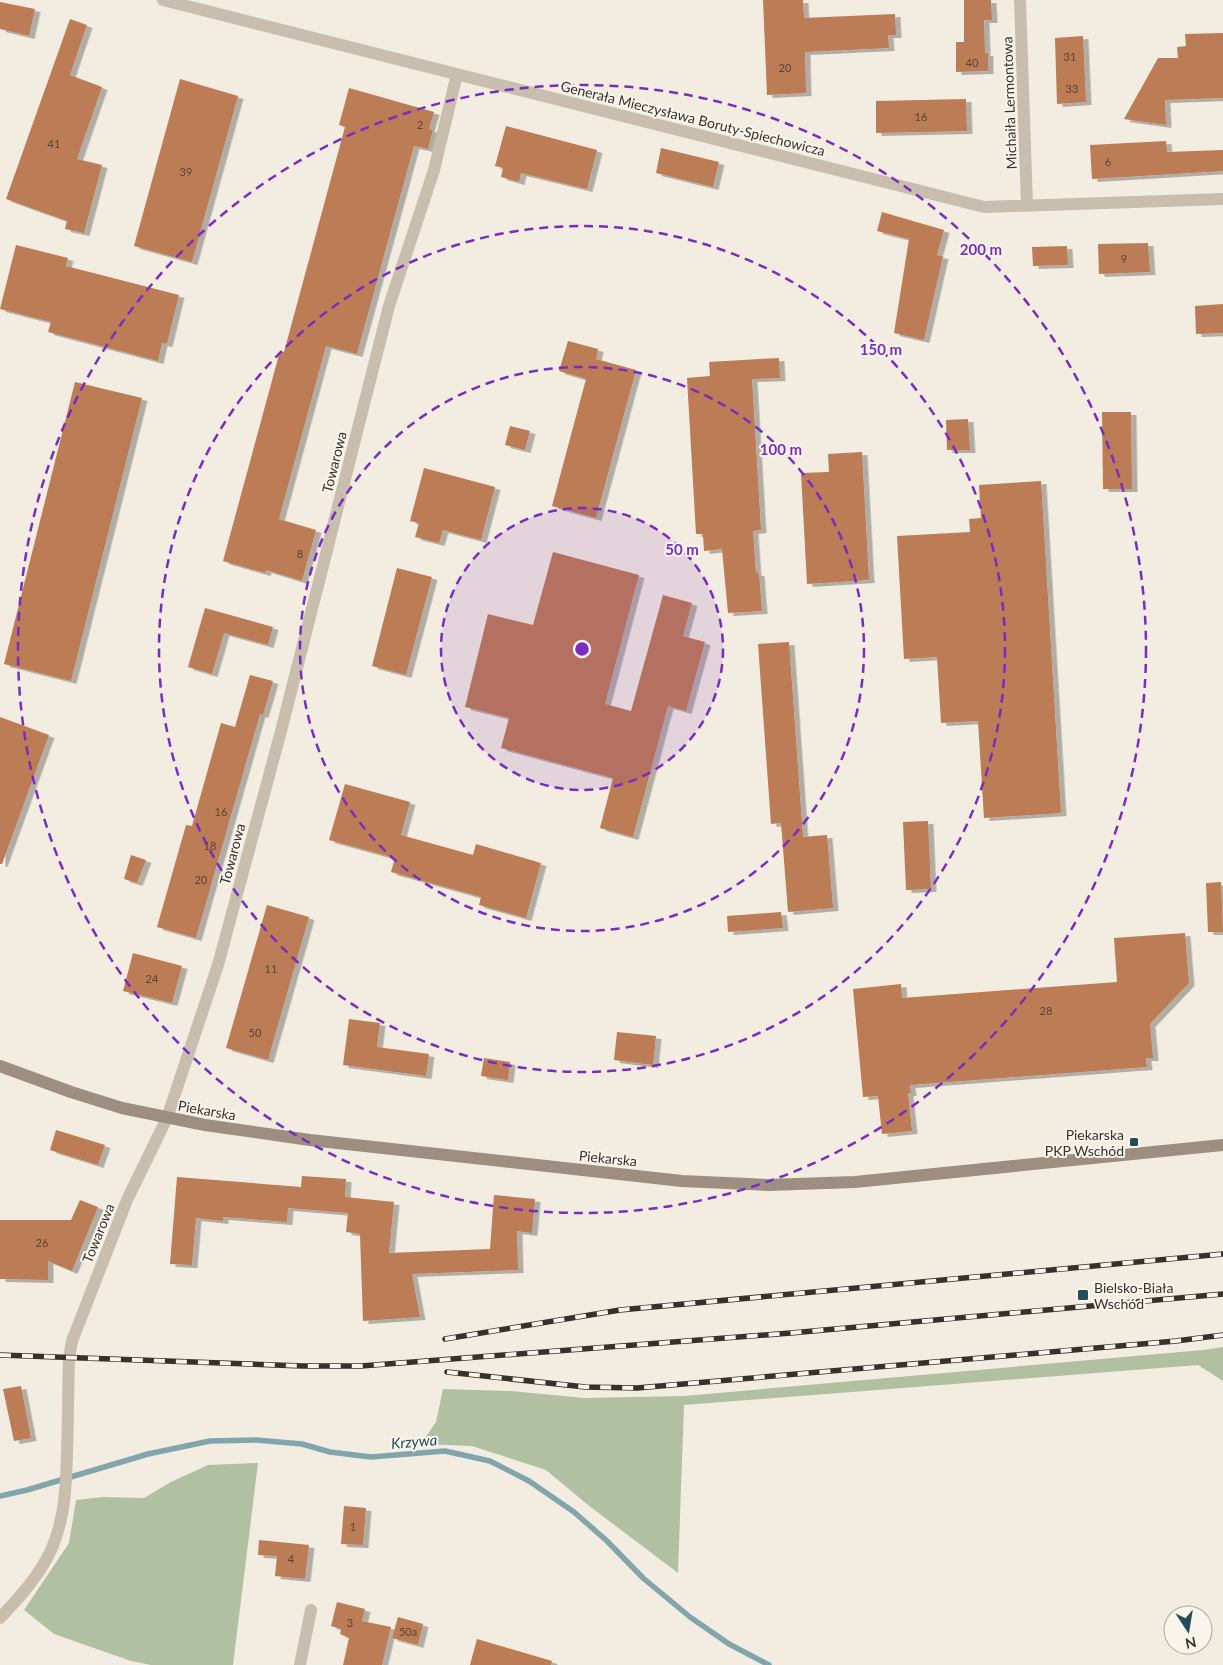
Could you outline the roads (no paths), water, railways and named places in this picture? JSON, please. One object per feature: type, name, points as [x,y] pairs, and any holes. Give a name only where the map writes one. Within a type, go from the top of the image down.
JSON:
[{"type":"street","name":"Generała Mieczysława Boruty-Spiechowicza","points":[[163,0],[984,207],[1223,199]]},
{"type":"street","name":"Michaiła Lermontowa","points":[[1020,0],[1027,206]]},
{"type":"street","name":"Towarowa","points":[[0,1618],[21,1597],[38,1574],[52,1548],[62,1517],[66,1492],[69,1358],[72,1341],[127,1200],[167,1118],[218,965],[281,731],[387,315],[434,170],[457,74]]},
{"type":"street","name":"Piekarska","points":[[0,1066],[122,1108],[244,1132],[682,1181],[768,1185],[855,1182],[1223,1145]]},
{"type":"street","points":[[300,1665],[311,1610]]},
{"type":"waterway","name":"Krzywa","points":[[0,1496],[27,1490],[148,1454],[210,1441],[256,1440],[302,1444],[330,1452],[371,1457],[445,1451],[490,1461],[529,1481],[574,1512],[607,1541],[643,1578],[690,1617],[729,1644],[769,1665]]},
{"type":"railway","points":[[445,1339],[620,1310],[1223,1254]]},
{"type":"railway","points":[[0,1355],[303,1366],[361,1366],[791,1333],[1223,1294]]},
{"type":"railway","points":[[447,1372],[585,1387],[637,1388],[1176,1341],[1223,1335]]},
{"type":"place","name":"Piekarska PKP Wschód","points":[[1134,1142]]},
{"type":"place","name":"Bielsko-Biała Wschód","points":[[1083,1295]]}]
